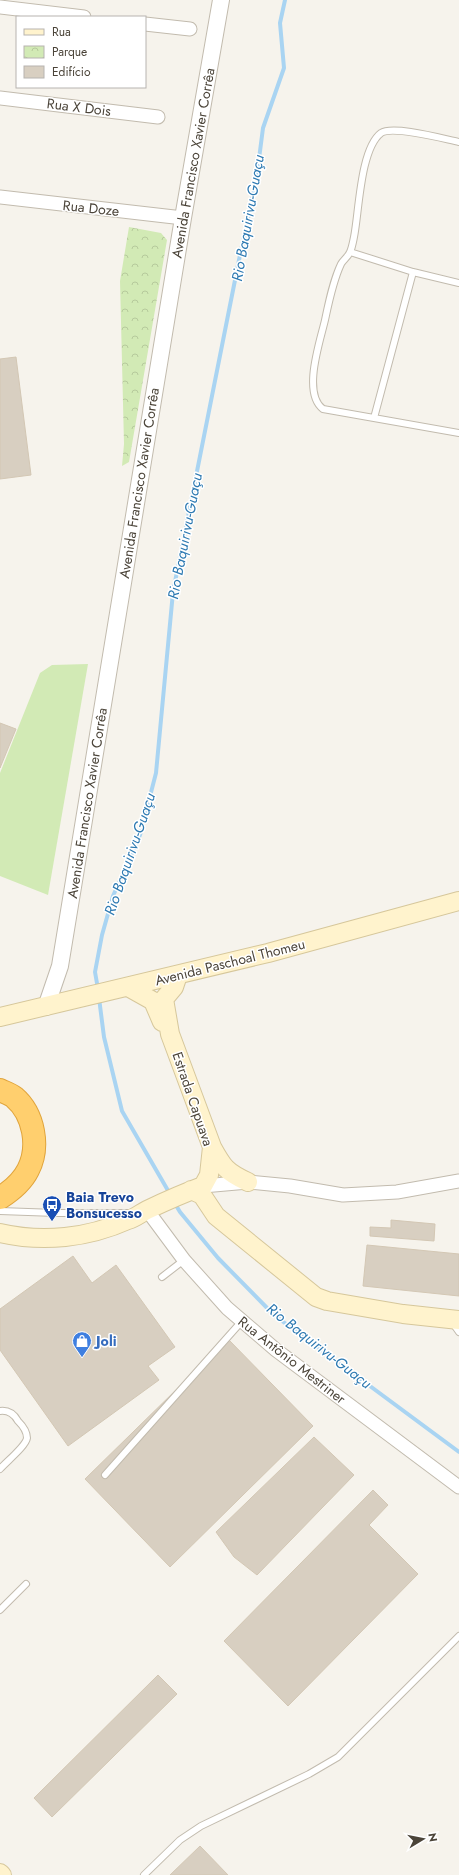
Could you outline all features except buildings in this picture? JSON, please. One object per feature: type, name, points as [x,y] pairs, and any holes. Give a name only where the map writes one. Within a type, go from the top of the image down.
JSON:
[{"type":"highway","points":[[0,1090],[13,1096],[26,1112],[33,1127],[34,1148],[28,1170],[14,1188],[0,1198]]},
{"type":"main road","name":"Avenida Paschoal Thomeu","points":[[0,1017],[268,954],[459,901]]},
{"type":"main road","name":"Estrada Capuava","points":[[178,975],[174,987],[164,999],[170,1034],[212,1147],[209,1175],[194,1189]]},
{"type":"main road","name":"Estrada Capuava","points":[[124,988],[153,1000],[163,1026],[170,1034]]},
{"type":"main road","points":[[212,1147],[222,1165],[231,1175],[248,1182]]},
{"type":"main road","points":[[0,1233],[21,1238],[58,1238],[77,1236],[128,1220],[194,1189],[202,1195],[216,1216],[316,1297],[328,1301],[456,1324]]},
{"type":"main road","points":[[0,1244],[21,1238]]},
{"type":"street","name":"Avenida Francisco Xavier Corrêa","points":[[46,1007],[60,966],[183,218],[221,0]]},
{"type":"street","points":[[0,7],[76,16]]},
{"type":"street","points":[[146,24],[190,29]]},
{"type":"street","name":"Rua X Dois","points":[[0,98],[158,117]]},
{"type":"street","name":"Rua Doze","points":[[0,197],[183,218]]},
{"type":"street","name":"Avenida Francisco Xavier Corrêa","points":[[60,966],[63,985],[77,1000]]},
{"type":"street","points":[[194,1189],[248,1182],[344,1195],[397,1192],[459,1181]]},
{"type":"street","name":"Rua Antônio Mestriner","points":[[150,1209],[184,1260],[227,1308],[276,1350],[459,1487]]},
{"type":"lane","points":[[459,142],[405,131],[383,132],[373,141],[360,186],[354,236],[350,252],[341,263],[329,303],[313,374],[314,396],[317,405],[323,409],[459,433]]},
{"type":"lane","points":[[350,252],[413,272],[459,283]]},
{"type":"lane","points":[[374,418],[413,272]]},
{"type":"lane","points":[[0,1211],[150,1209]]},
{"type":"lane","points":[[162,1278],[184,1260]]},
{"type":"lane","points":[[105,1475],[242,1320]]},
{"type":"lane","points":[[0,1411],[5,1410],[15,1416],[25,1430],[27,1438],[23,1445],[0,1469]]},
{"type":"lane","points":[[0,1610],[26,1584]]},
{"type":"lane","points":[[144,1875],[180,1840],[202,1826],[309,1774],[338,1757],[459,1636]]},
{"type":"green space","points":[[129,227],[161,233],[167,240],[129,462],[122,466],[124,444],[120,281]]},
{"type":"green space","points":[[88,664],[48,895],[0,876],[0,773],[40,673],[52,665]]},
{"type":"waterway","name":"Rio Baquirivu-Guaçu","points":[[98,989],[95,972],[102,935],[113,896],[140,835],[156,773],[173,592],[256,182],[263,128],[284,68],[280,23],[285,0]]},
{"type":"waterway","name":"Rio Baquirivu-Guaçu","points":[[99,998],[104,1037],[122,1111],[170,1194]]},
{"type":"waterway","name":"Rio Baquirivu-Guaçu","points":[[174,1202],[180,1212],[218,1258],[274,1315],[459,1452]]},
{"type":"place","name":"Baia Trevo Bonsucesso","points":[[52,1222]]},
{"type":"place","name":"Joli","points":[[82,1358]]}]
